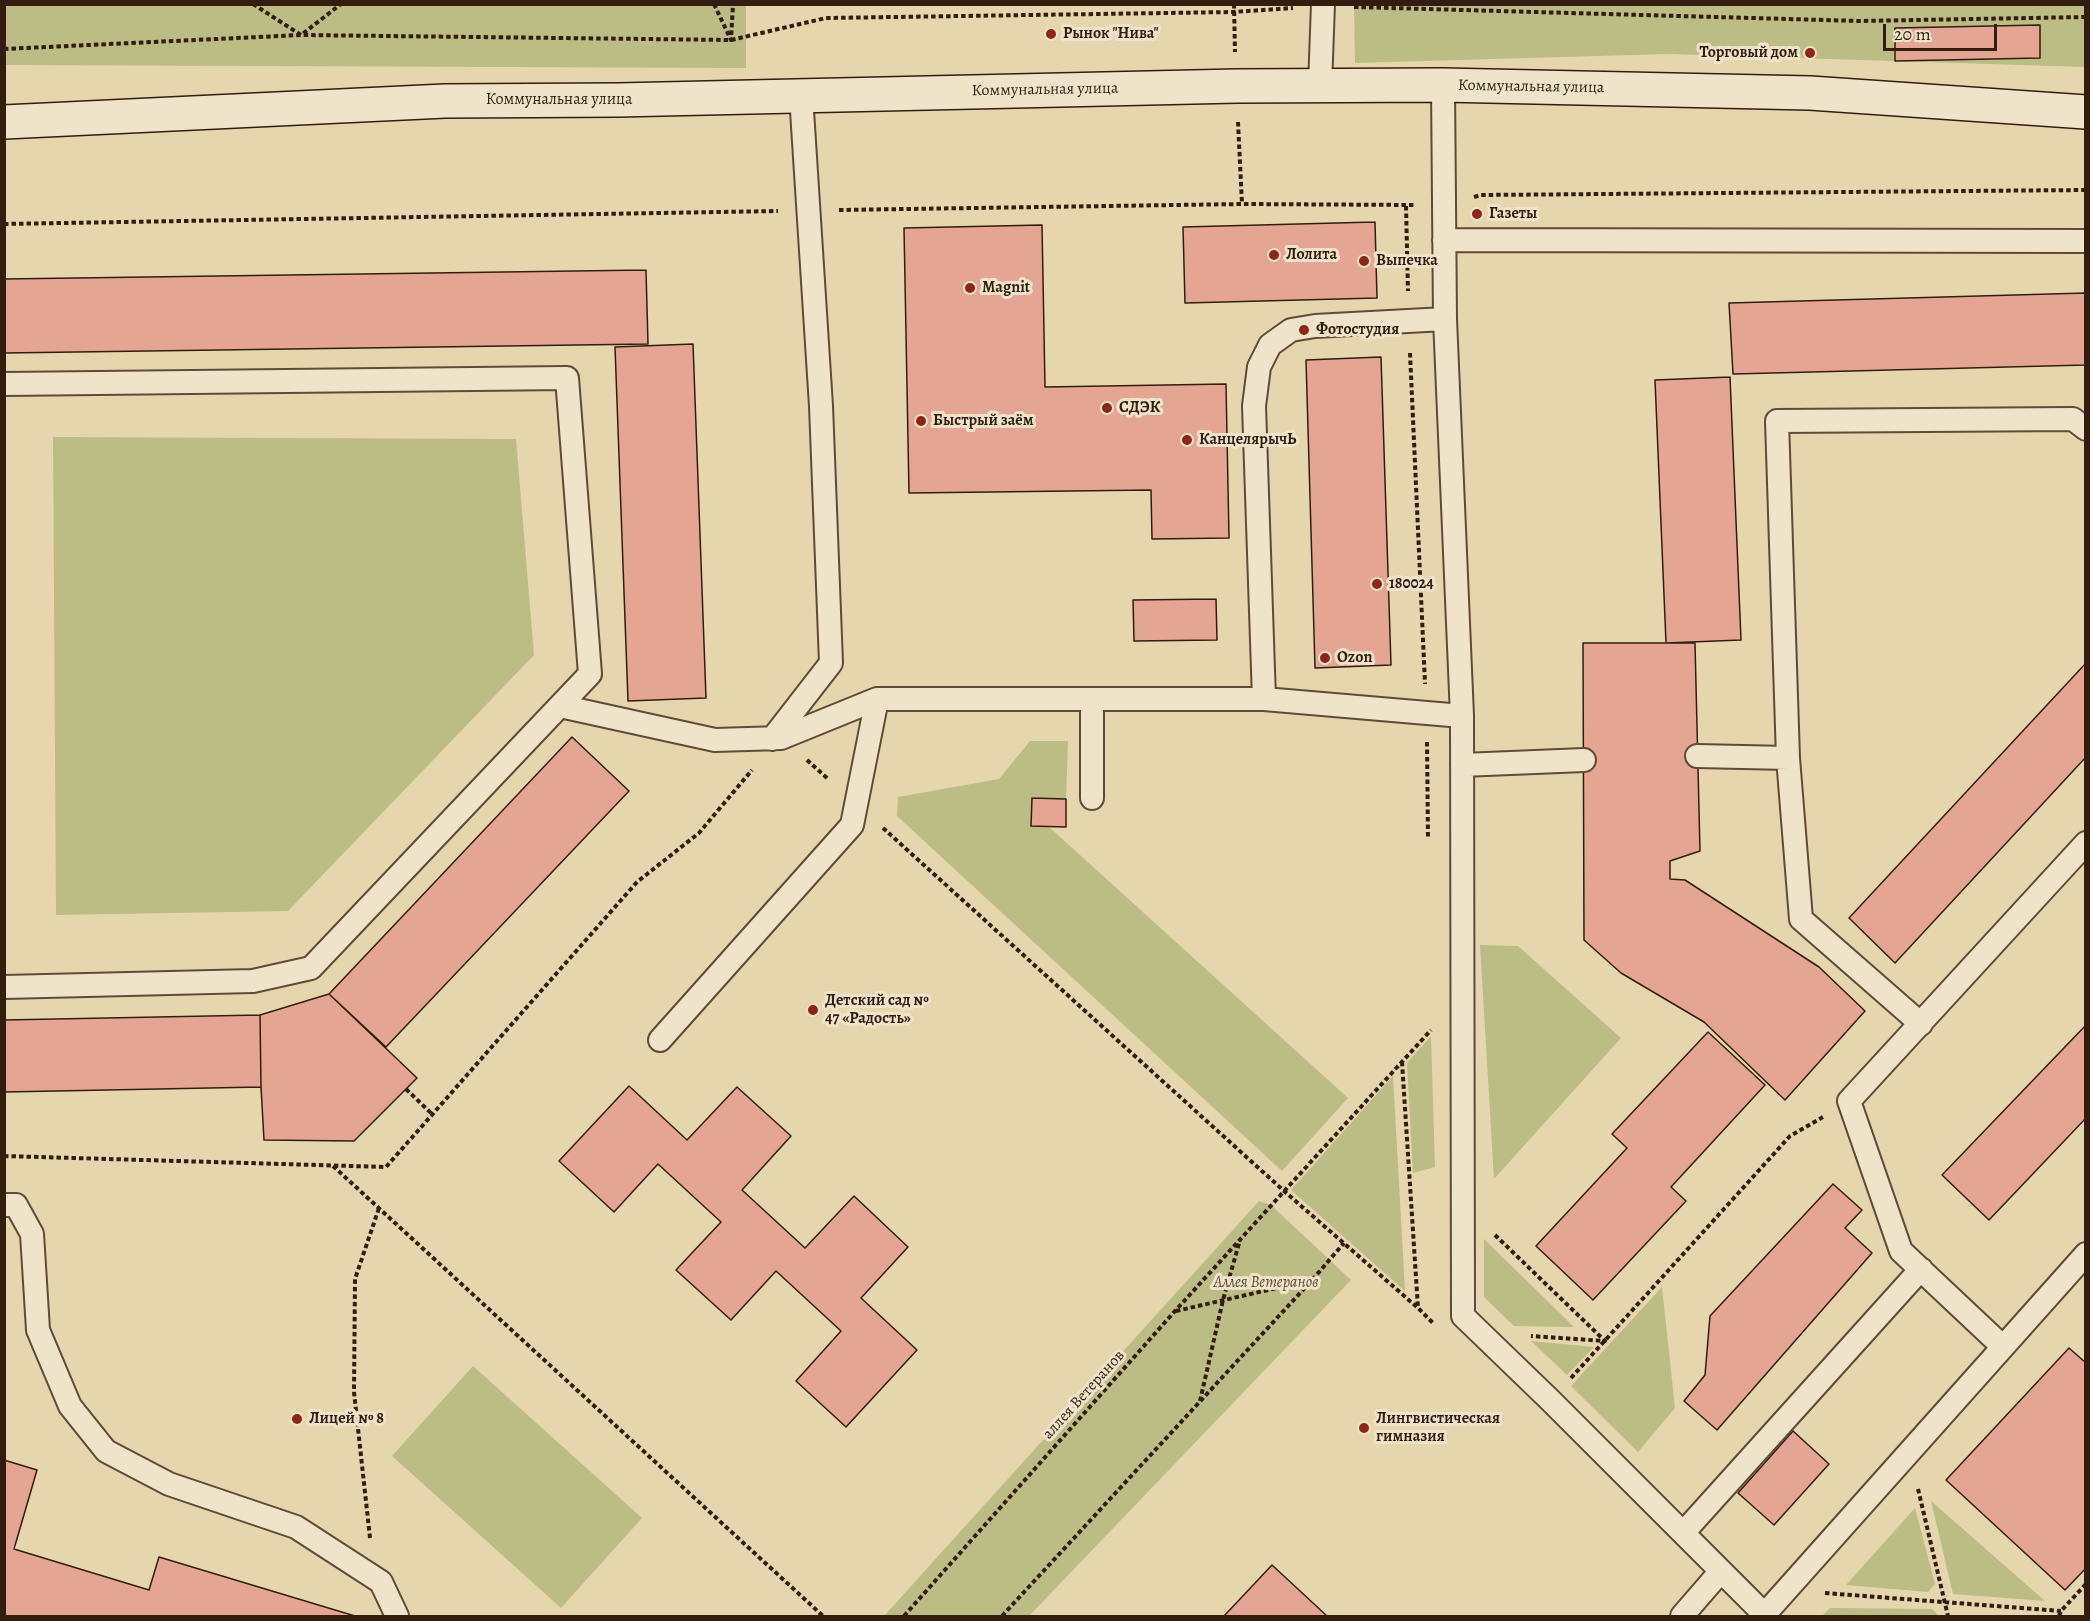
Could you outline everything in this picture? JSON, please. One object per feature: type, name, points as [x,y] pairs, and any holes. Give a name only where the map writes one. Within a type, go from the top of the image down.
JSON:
[{"type":"main road","name":"Коммунальная улица","points":[[4,122],[444,101],[1443,85],[1810,93],[2085,112]]},
{"type":"lane","points":[[1320,86],[1323,5]]},
{"type":"lane","points":[[1443,85],[1445,320],[1462,716],[1463,1316],[1765,1616],[2085,1254]]},
{"type":"lane","points":[[777,738],[831,663],[821,406],[801,95]]},
{"type":"lane","points":[[1444,240],[2085,241]]},
{"type":"lane","points":[[1264,699],[1254,406],[1259,367],[1270,345],[1291,330],[1316,326],[1445,320]]},
{"type":"lane","points":[[4,384],[567,378],[591,674],[311,968],[254,981],[4,987]]},
{"type":"lane","points":[[1920,1024],[1801,919],[1788,758],[1777,421],[2073,419],[2085,429]]},
{"type":"lane","points":[[660,1040],[852,825],[877,699]]},
{"type":"lane","points":[[560,706],[715,740],[777,738],[877,699],[1264,699],[1462,716]]},
{"type":"lane","points":[[1092,700],[1092,798]]},
{"type":"lane","points":[[1697,756],[1788,758]]},
{"type":"lane","points":[[1462,765],[1584,760]]},
{"type":"lane","points":[[2003,1347],[1901,1251],[1850,1101],[2085,843]]},
{"type":"lane","points":[[4,1205],[15,1205],[32,1234],[38,1330],[70,1406],[106,1451],[169,1484],[296,1527],[381,1582],[397,1617]]},
{"type":"lane","points":[[1683,1533],[1921,1269]]},
{"type":"lane","points":[[1682,1617],[1721,1571]]},
{"type":"path","points":[[253,4],[301,36]]},
{"type":"path","points":[[301,36],[341,4]]},
{"type":"path","points":[[714,4],[731,40]]},
{"type":"path","points":[[731,40],[733,4]]},
{"type":"path","points":[[1233,12],[1234,4]]},
{"type":"path","points":[[4,49],[301,36],[731,40],[826,18],[1233,12],[1323,5],[1860,21],[2085,17]]},
{"type":"path","points":[[4,224],[1242,204],[1443,205],[1481,195],[2085,190]]},
{"type":"path","points":[[4,1156],[386,1167],[637,882],[699,833],[777,738],[858,804],[1284,1191],[1418,1308]]},
{"type":"path","points":[[406,1089],[432,1114]]},
{"type":"path","points":[[1550,1400],[1790,1136],[1850,1101]]},
{"type":"path","points":[[333,1165],[823,1617]]},
{"type":"path","name":"аллея Ветеранов","points":[[904,1617],[1284,1191]]},
{"type":"path","points":[[379,1208],[355,1279],[354,1392],[368,1529],[381,1582]]},
{"type":"path","points":[[1488,1228],[1605,1341]]},
{"type":"path","points":[[1199,1402],[1223,1300],[1241,1239]]},
{"type":"path","points":[[1002,1617],[1313,1280],[1344,1243]]},
{"type":"path","points":[[1175,1311],[1313,1280]]},
{"type":"path","points":[[1528,1336],[1605,1341]]},
{"type":"path","points":[[1909,1452],[1948,1617]]},
{"type":"path","points":[[1787,1590],[1945,1602],[2060,1614],[2085,1584]]},
{"type":"green space","points":[[5,4],[746,5],[746,68],[5,65]]},
{"type":"green space","points":[[1354,5],[2085,5],[2085,67],[1668,54],[1355,63]]},
{"type":"green space","points":[[53,437],[516,439],[534,655],[288,911],[56,915]]},
{"type":"green space","points":[[1030,741],[1068,741],[1066,799],[1032,799],[1031,826],[1048,826],[1348,1098],[1282,1171],[897,816],[898,797],[999,779]]},
{"type":"green space","points":[[1480,945],[1518,946],[1621,1038],[1494,1179]]},
{"type":"green space","points":[[1431,1036],[1435,1167],[1413,1173],[1407,1063]]},
{"type":"green space","points":[[1393,1076],[1405,1291],[1291,1190]]},
{"type":"green space","name":"Аллея Ветеранов","points":[[1259,1201],[1271,1205],[1351,1280],[1029,1616],[884,1616]]},
{"type":"green space","points":[[1484,1239],[1574,1327],[1514,1326],[1484,1297]]},
{"type":"green space","points":[[1662,1287],[1675,1408],[1638,1452],[1571,1386]]},
{"type":"green space","points":[[1531,1341],[1594,1347],[1567,1375]]},
{"type":"green space","points":[[473,1366],[642,1518],[561,1608],[392,1456]]},
{"type":"green space","points":[[1931,1501],[2045,1601],[1953,1594]]},
{"type":"green space","points":[[1915,1508],[1935,1584],[1928,1592],[1846,1585]]},
{"type":"green space","points":[[1830,1608],[1932,1609],[1939,1616],[1822,1616]]},
{"type":"building","points":[[2040,25],[2040,58],[1895,61],[1895,28]]},
{"type":"building","points":[[1375,222],[1377,298],[1185,303],[1183,227]]},
{"type":"building","points":[[1042,225],[1045,387],[1226,384],[1229,538],[1152,539],[1151,490],[909,493],[904,228]]},
{"type":"building","points":[[646,270],[648,344],[4,353],[4,279]]},
{"type":"building","points":[[2086,293],[2086,365],[1733,374],[1729,303]]},
{"type":"building","points":[[693,344],[706,698],[628,701],[615,347]]},
{"type":"building","points":[[1381,357],[1391,665],[1315,668],[1306,360]]},
{"type":"building","points":[[1730,377],[1741,640],[1666,643],[1655,380]]},
{"type":"building","points":[[1216,599],[1217,640],[1134,641],[1133,600]]},
{"type":"building","points":[[1583,643],[1695,643],[1700,851],[1670,861],[1670,879],[1685,880],[1819,967],[1865,1011],[1785,1100],[1704,1022],[1621,973],[1584,940]]},
{"type":"building","points":[[2086,663],[2086,757],[1895,963],[1849,918]]},
{"type":"building","points":[[572,737],[629,791],[386,1047],[329,994]]},
{"type":"building","points":[[1032,798],[1066,799],[1066,827],[1031,826]]},
{"type":"building","points":[[329,994],[417,1078],[354,1141],[264,1140],[260,1015]]},
{"type":"building","points":[[260,1015],[261,1087],[4,1092],[4,1020]]},
{"type":"building","points":[[2086,1025],[2086,1118],[1989,1220],[1942,1175]]},
{"type":"building","points":[[1708,1032],[1765,1085],[1671,1187],[1686,1201],[1593,1300],[1536,1246],[1627,1148],[1612,1134]]},
{"type":"building","points":[[629,1086],[687,1140],[737,1087],[791,1136],[742,1190],[805,1248],[854,1196],[908,1247],[861,1298],[917,1350],[846,1427],[796,1381],[841,1331],[776,1271],[731,1320],[676,1270],[721,1222],[658,1164],[614,1212],[559,1161]]},
{"type":"building","points":[[1833,1184],[1862,1210],[1845,1228],[1872,1253],[1717,1430],[1684,1401],[1705,1375],[1710,1316]]},
{"type":"building","points":[[2069,1348],[2086,1363],[2086,1568],[2065,1590],[1946,1480]]},
{"type":"building","points":[[1793,1431],[1829,1464],[1774,1525],[1738,1493]]},
{"type":"building","points":[[4,1460],[37,1470],[14,1549],[149,1590],[159,1557],[355,1616],[4,1616]]},
{"type":"building","points":[[1272,1565],[1327,1616],[1224,1616]]},
{"type":"place","name":"Рынок \"Нива\"","points":[[1051,34]]},
{"type":"place","name":"Торговый дом","points":[[1810,53]]},
{"type":"place","name":"Газеты","points":[[1477,214]]},
{"type":"place","name":"Лолита","points":[[1274,255]]},
{"type":"place","name":"Выпечка","points":[[1364,261]]},
{"type":"place","name":"Magnit","points":[[970,288]]},
{"type":"place","name":"Фотостудия","points":[[1304,330]]},
{"type":"place","name":"СДЭК","points":[[1107,408]]},
{"type":"place","name":"Быстрый заём","points":[[921,421]]},
{"type":"place","name":"КанцелярычЬ","points":[[1187,440]]},
{"type":"place","name":"180024","points":[[1377,584]]},
{"type":"place","name":"Ozon","points":[[1325,658]]},
{"type":"place","name":"Детский сад № 47 «Радость»","points":[[813,1010]]},
{"type":"place","name":"Лицей № 8","points":[[297,1419]]},
{"type":"place","name":"Лингвистическая гимназия","points":[[1364,1428]]}]
